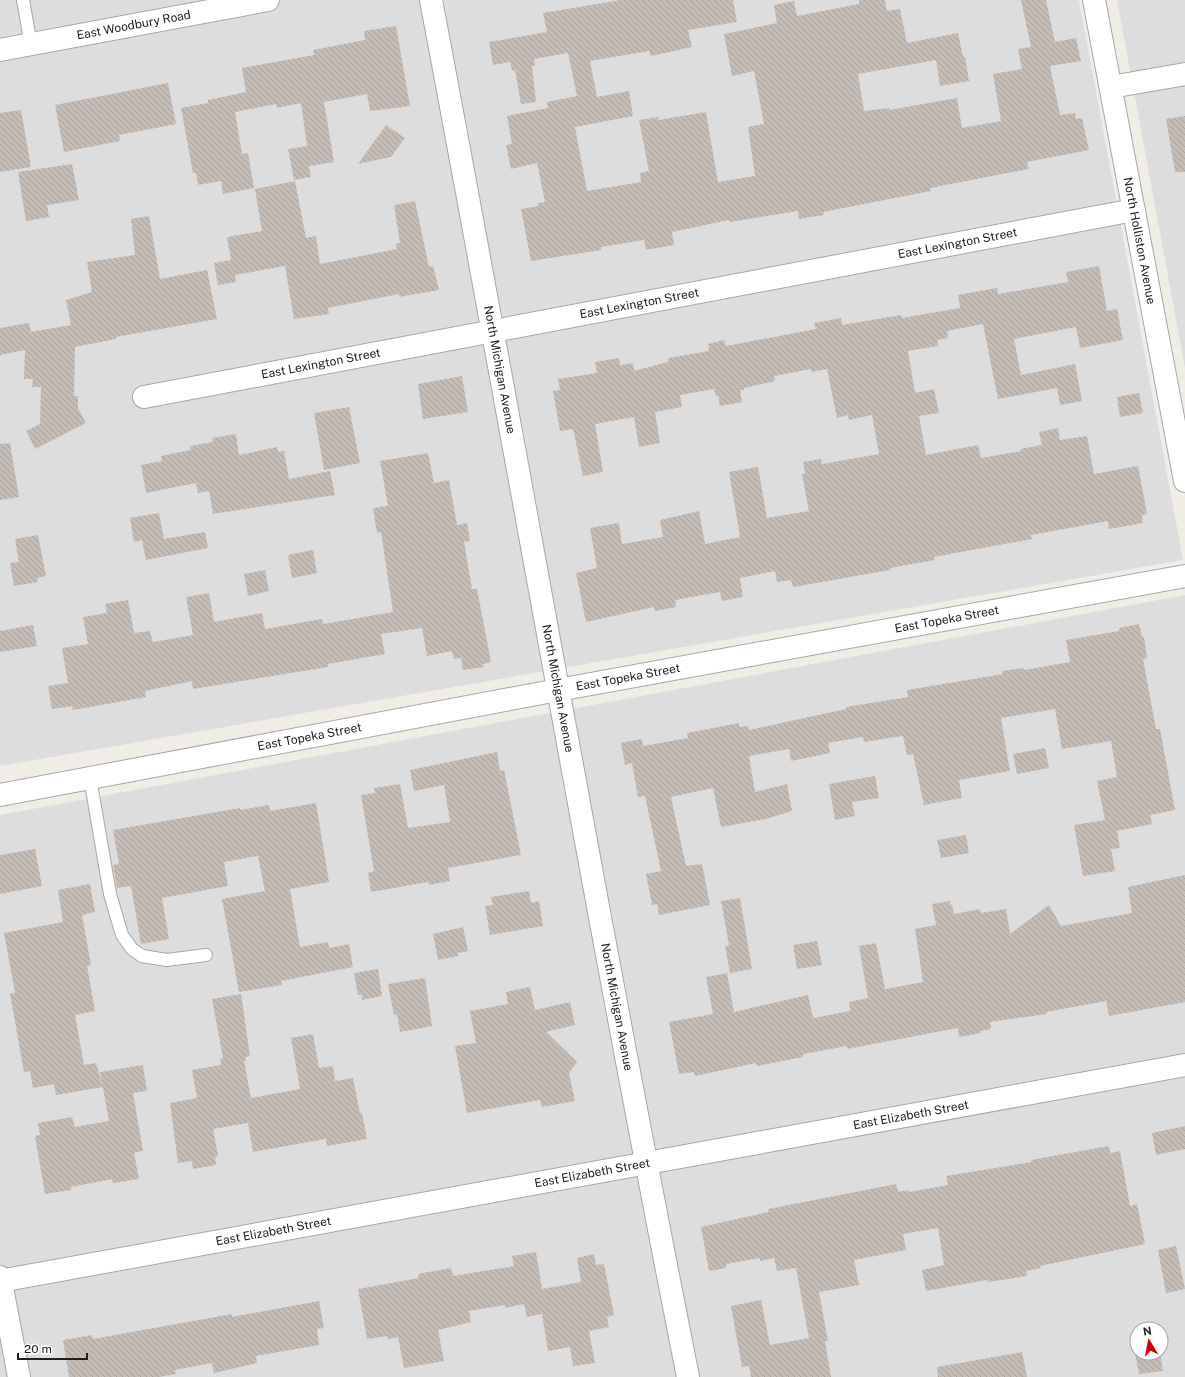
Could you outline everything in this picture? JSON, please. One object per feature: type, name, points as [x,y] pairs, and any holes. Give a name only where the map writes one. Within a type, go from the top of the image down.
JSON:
[{"type":"street","name":"East Woodbury Road","points":[[0,50],[268,0]]},
{"type":"street","name":"North Michigan Avenue","points":[[431,0],[494,330],[558,690],[646,1163],[688,1377]]},
{"type":"street","name":"North Holliston Avenue","points":[[1094,0],[1185,481]]},
{"type":"street","points":[[1111,87],[1185,74]]},
{"type":"street","name":"East Lexington Street","points":[[144,397],[1134,210]]},
{"type":"street","name":"East Topeka Street","points":[[0,795],[558,690],[1185,576]]},
{"type":"street","name":"East Elizabeth Street","points":[[0,1279],[1185,1065]]},
{"type":"street","points":[[0,1279],[19,1377]]},
{"type":"lane","points":[[23,0],[31,45]]},
{"type":"lane","points":[[90,778],[110,894],[122,935],[132,949],[142,956],[167,960],[206,955]]},
{"type":"shaded area","points":[[0,0],[1079,0],[1183,560],[0,766]]},
{"type":"shaded area","points":[[1117,0],[1185,0],[1185,368]]},
{"type":"shaded area","points":[[1185,595],[1185,1377],[0,1377],[0,815]]},
{"type":"building","points":[[621,0],[733,0],[737,22],[688,30],[692,47],[651,56],[649,51],[590,61],[597,97],[629,91],[633,116],[575,127],[587,191],[641,182],[640,173],[649,171],[639,120],[658,117],[658,120],[706,112],[718,182],[755,176],[748,127],[764,124],[754,71],[732,76],[724,34],[777,23],[774,5],[794,1],[797,16],[859,4],[859,0],[885,0],[887,11],[900,9],[907,43],[958,33],[963,57],[965,57],[969,81],[940,86],[936,60],[858,74],[864,111],[889,108],[889,110],[957,98],[962,128],[1001,121],[993,74],[1022,69],[1018,49],[1031,47],[1021,0],[1046,0],[1055,42],[1076,38],[1081,61],[1050,66],[1060,115],[1075,113],[1076,119],[1082,118],[1089,150],[1027,162],[1029,169],[930,188],[931,191],[823,212],[824,215],[799,219],[798,211],[730,222],[729,220],[672,232],[674,245],[646,250],[644,240],[601,247],[601,250],[531,261],[521,209],[538,206],[538,203],[545,202],[537,163],[511,169],[506,145],[512,144],[507,116],[548,108],[547,102],[577,96],[568,53],[534,59],[535,66],[532,66],[536,102],[521,104],[515,70],[512,71],[510,62],[493,65],[489,42],[547,32],[543,13]]},
{"type":"building","points":[[396,26],[410,106],[370,111],[367,94],[324,102],[334,162],[309,166],[311,177],[294,180],[288,149],[307,146],[301,103],[277,108],[276,104],[235,112],[242,154],[248,153],[254,188],[223,194],[221,181],[198,185],[196,173],[193,173],[181,108],[208,103],[208,100],[246,92],[242,68],[314,55],[313,50],[365,40],[364,31]]},
{"type":"building","points":[[168,83],[176,124],[119,135],[120,141],[64,152],[55,105]]},
{"type":"building","points":[[21,110],[31,167],[0,172],[0,113]]},
{"type":"building","points":[[1185,116],[1185,172],[1175,172],[1166,119]]},
{"type":"building","points":[[386,125],[405,138],[391,157],[358,164]]},
{"type":"building","points":[[72,164],[79,200],[47,205],[49,217],[26,221],[18,172]]},
{"type":"building","points":[[295,181],[306,238],[316,236],[320,264],[397,249],[396,244],[400,243],[394,205],[415,201],[429,267],[433,266],[439,290],[399,297],[399,294],[328,308],[329,314],[294,319],[285,266],[235,275],[236,282],[218,285],[214,263],[231,260],[227,237],[262,231],[255,189]]},
{"type":"building","points":[[149,216],[160,279],[207,270],[217,319],[116,337],[116,339],[75,347],[74,396],[78,396],[78,408],[86,423],[35,449],[26,431],[40,424],[41,387],[32,387],[33,379],[24,379],[25,350],[0,355],[0,328],[29,323],[31,332],[71,325],[66,300],[92,292],[87,262],[135,255],[131,219]]},
{"type":"building","points":[[1099,266],[1107,311],[1117,309],[1123,340],[1080,348],[1076,327],[1014,339],[1021,375],[1075,364],[1082,401],[1060,405],[1057,388],[998,399],[983,324],[947,331],[948,338],[937,340],[938,346],[908,351],[915,393],[934,389],[939,413],[919,416],[926,455],[978,445],[981,458],[1021,451],[1020,449],[1042,445],[1039,432],[1058,428],[1060,440],[1087,436],[1094,474],[1138,466],[1147,514],[1142,515],[1143,523],[1109,529],[1108,521],[1031,535],[1032,539],[934,557],[935,560],[890,568],[890,570],[793,587],[791,580],[777,582],[775,571],[740,578],[743,597],[722,601],[720,592],[675,600],[676,607],[655,611],[654,607],[586,622],[576,573],[597,568],[590,528],[619,523],[622,544],[663,537],[660,520],[699,511],[705,544],[740,537],[729,472],[758,467],[767,518],[809,511],[802,474],[805,474],[803,462],[821,459],[822,464],[879,454],[872,415],[849,420],[848,415],[837,418],[827,369],[811,372],[811,369],[774,376],[775,381],[744,388],[744,390],[740,390],[742,402],[720,406],[718,395],[716,396],[714,389],[680,395],[682,407],[655,412],[660,443],[639,447],[634,417],[595,424],[603,472],[583,476],[573,429],[560,431],[553,391],[560,390],[558,379],[597,373],[595,362],[619,358],[620,365],[633,363],[634,371],[668,362],[668,358],[709,351],[708,344],[724,340],[726,346],[816,329],[814,323],[841,318],[842,325],[901,315],[902,318],[960,308],[958,295],[997,288],[998,294],[1068,282],[1066,272]]},
{"type":"building","points":[[462,376],[468,412],[423,419],[418,384]]},
{"type":"building","points":[[1139,393],[1143,413],[1120,417],[1117,397]]},
{"type":"building","points":[[349,407],[360,463],[324,470],[314,413]]},
{"type":"building","points":[[236,434],[239,455],[277,447],[278,452],[284,451],[289,479],[330,471],[335,495],[213,514],[209,491],[198,493],[196,483],[146,493],[141,465],[162,461],[161,456],[191,450],[190,446],[213,442],[212,438]]},
{"type":"building","points":[[10,443],[19,497],[0,500],[0,444]]},
{"type":"building","points":[[428,453],[434,483],[449,480],[457,525],[467,523],[470,541],[464,542],[472,589],[477,589],[491,662],[483,664],[484,667],[463,670],[461,658],[454,659],[452,651],[427,656],[422,628],[381,634],[385,654],[328,664],[328,667],[193,689],[192,681],[145,691],[146,697],[73,710],[72,706],[52,709],[48,686],[68,683],[62,648],[88,644],[83,617],[107,613],[105,604],[128,600],[134,633],[150,631],[153,642],[193,635],[186,597],[209,593],[214,622],[262,613],[265,629],[322,619],[323,624],[393,612],[381,532],[377,533],[373,508],[388,506],[380,461]]},
{"type":"building","points":[[159,513],[164,539],[205,532],[208,548],[146,560],[142,540],[134,542],[130,518]]},
{"type":"building","points":[[38,535],[46,576],[37,578],[38,582],[14,586],[10,563],[19,562],[15,539]]},
{"type":"building","points":[[313,550],[317,573],[292,578],[288,555]]},
{"type":"building","points":[[265,570],[269,591],[248,596],[244,574]]},
{"type":"building","points":[[1139,624],[1142,637],[1144,637],[1147,658],[1143,659],[1156,729],[1160,729],[1175,810],[1150,815],[1152,824],[1117,831],[1120,848],[1111,849],[1115,871],[1083,876],[1074,825],[1105,820],[1097,781],[1117,777],[1111,741],[1062,749],[1055,709],[1001,718],[1010,771],[959,780],[962,798],[924,805],[913,754],[907,755],[903,736],[864,742],[863,737],[828,743],[830,753],[791,761],[789,749],[749,756],[755,792],[787,784],[792,811],[766,819],[721,827],[713,788],[671,797],[686,866],[702,864],[710,905],[659,915],[657,904],[652,905],[646,874],[661,871],[645,796],[638,797],[632,763],[625,765],[621,743],[642,739],[643,746],[688,738],[687,733],[739,723],[739,727],[748,726],[749,730],[846,709],[846,707],[908,697],[907,690],[1003,674],[1002,671],[1023,668],[1024,670],[1070,662],[1066,640],[1119,631],[1119,628]]},
{"type":"building","points":[[33,625],[37,646],[0,652],[0,631]]},
{"type":"building","points":[[1045,748],[1049,768],[1017,774],[1013,754]]},
{"type":"building","points":[[497,752],[500,771],[504,770],[521,855],[448,868],[450,881],[429,885],[428,882],[371,892],[368,873],[374,871],[361,795],[375,793],[374,788],[400,784],[408,828],[450,822],[444,785],[414,791],[410,770]]},
{"type":"building","points":[[875,776],[879,798],[852,802],[855,816],[835,820],[829,784]]},
{"type":"building","points":[[316,803],[329,882],[290,889],[300,947],[328,942],[329,948],[349,944],[353,967],[281,981],[282,985],[239,992],[222,899],[265,891],[258,856],[224,862],[228,886],[162,898],[169,939],[141,944],[131,886],[117,888],[113,865],[119,864],[113,830],[240,808],[240,810],[269,805],[270,811]]},
{"type":"building","points":[[966,835],[969,853],[941,858],[937,840]]},
{"type":"building","points":[[35,849],[42,886],[0,894],[0,855]]},
{"type":"building","points":[[1185,875],[1185,1002],[1109,1016],[1106,1001],[1046,1012],[1047,1014],[990,1022],[991,1029],[980,1031],[981,1033],[959,1037],[958,1028],[847,1049],[847,1046],[803,1054],[803,1057],[757,1066],[756,1063],[695,1076],[694,1072],[679,1074],[669,1022],[713,1014],[706,977],[727,973],[734,1012],[808,995],[813,1018],[850,1011],[849,1002],[868,998],[859,946],[876,943],[885,989],[923,982],[915,929],[936,925],[932,904],[950,901],[954,914],[980,909],[981,913],[1006,909],[1010,934],[1049,905],[1061,926],[1132,913],[1128,887]]},
{"type":"building","points":[[90,884],[95,912],[82,915],[91,965],[87,966],[95,1011],[75,1015],[84,1065],[96,1063],[103,1087],[56,1095],[54,1084],[33,1088],[30,1071],[24,1072],[10,994],[15,993],[4,933],[63,922],[58,890]]},
{"type":"building","points":[[529,891],[531,903],[539,901],[543,926],[490,935],[485,906],[493,905],[491,897]]},
{"type":"building","points":[[740,898],[752,969],[730,973],[725,946],[729,945],[721,901]]},
{"type":"building","points":[[463,927],[468,951],[458,953],[458,956],[438,960],[433,934]]},
{"type":"building","points":[[817,941],[822,965],[797,969],[793,945]]},
{"type":"building","points":[[378,969],[382,996],[362,1000],[362,995],[358,995],[354,973]]},
{"type":"building","points":[[425,978],[432,1026],[400,1032],[397,1014],[394,1015],[388,984]]},
{"type":"building","points":[[530,987],[535,1010],[570,1002],[575,1025],[546,1032],[577,1062],[569,1073],[575,1101],[542,1107],[540,1100],[467,1113],[455,1046],[476,1043],[470,1011],[508,1004],[506,992]]},
{"type":"building","points":[[241,994],[250,1056],[245,1057],[246,1060],[244,1061],[251,1098],[300,1089],[291,1038],[313,1034],[319,1068],[333,1066],[335,1081],[353,1078],[367,1139],[327,1146],[326,1139],[253,1152],[248,1123],[213,1129],[218,1156],[215,1157],[216,1165],[193,1169],[192,1161],[178,1163],[170,1103],[197,1098],[192,1070],[221,1065],[220,1059],[223,1058],[212,999]]},
{"type":"building","points":[[143,1065],[147,1091],[133,1093],[143,1151],[134,1153],[139,1179],[113,1183],[112,1179],[71,1187],[71,1190],[45,1194],[35,1136],[40,1135],[38,1123],[72,1117],[75,1127],[109,1121],[100,1072]]},
{"type":"building","points":[[1185,1126],[1185,1149],[1156,1155],[1152,1133]]},
{"type":"building","points":[[1109,1146],[1110,1153],[1120,1151],[1130,1206],[1137,1204],[1145,1244],[1040,1266],[1041,1268],[1026,1271],[1027,1276],[988,1282],[987,1280],[926,1291],[922,1270],[944,1265],[938,1228],[903,1234],[906,1250],[854,1260],[859,1285],[819,1292],[828,1341],[825,1341],[831,1377],[751,1377],[749,1366],[742,1367],[731,1306],[761,1300],[770,1345],[809,1338],[796,1268],[777,1271],[774,1258],[760,1261],[760,1258],[726,1264],[726,1268],[709,1271],[701,1227],[769,1212],[768,1209],[896,1184],[898,1192],[908,1190],[909,1192],[948,1185],[946,1176],[1032,1162],[1031,1160]]},
{"type":"building","points":[[1176,1246],[1185,1289],[1166,1293],[1158,1250]]},
{"type":"building","points":[[536,1252],[542,1289],[581,1282],[577,1258],[594,1254],[596,1265],[604,1264],[614,1315],[607,1317],[609,1327],[589,1331],[595,1363],[573,1366],[570,1347],[548,1351],[542,1314],[527,1317],[524,1304],[505,1308],[505,1305],[469,1311],[471,1322],[438,1330],[444,1361],[404,1368],[398,1337],[388,1339],[387,1336],[367,1339],[358,1289],[419,1278],[418,1274],[451,1268],[453,1276],[514,1266],[512,1256]]},
{"type":"building","points":[[319,1301],[324,1328],[317,1329],[319,1345],[256,1356],[257,1363],[214,1373],[212,1363],[175,1370],[176,1374],[159,1377],[69,1377],[63,1340],[92,1335],[93,1339],[232,1314],[232,1317]]},
{"type":"building","points":[[1022,1352],[1027,1377],[938,1377],[937,1367]]},
{"type":"building","points":[[1137,1361],[1161,1361],[1163,1371],[1139,1374]]}]
